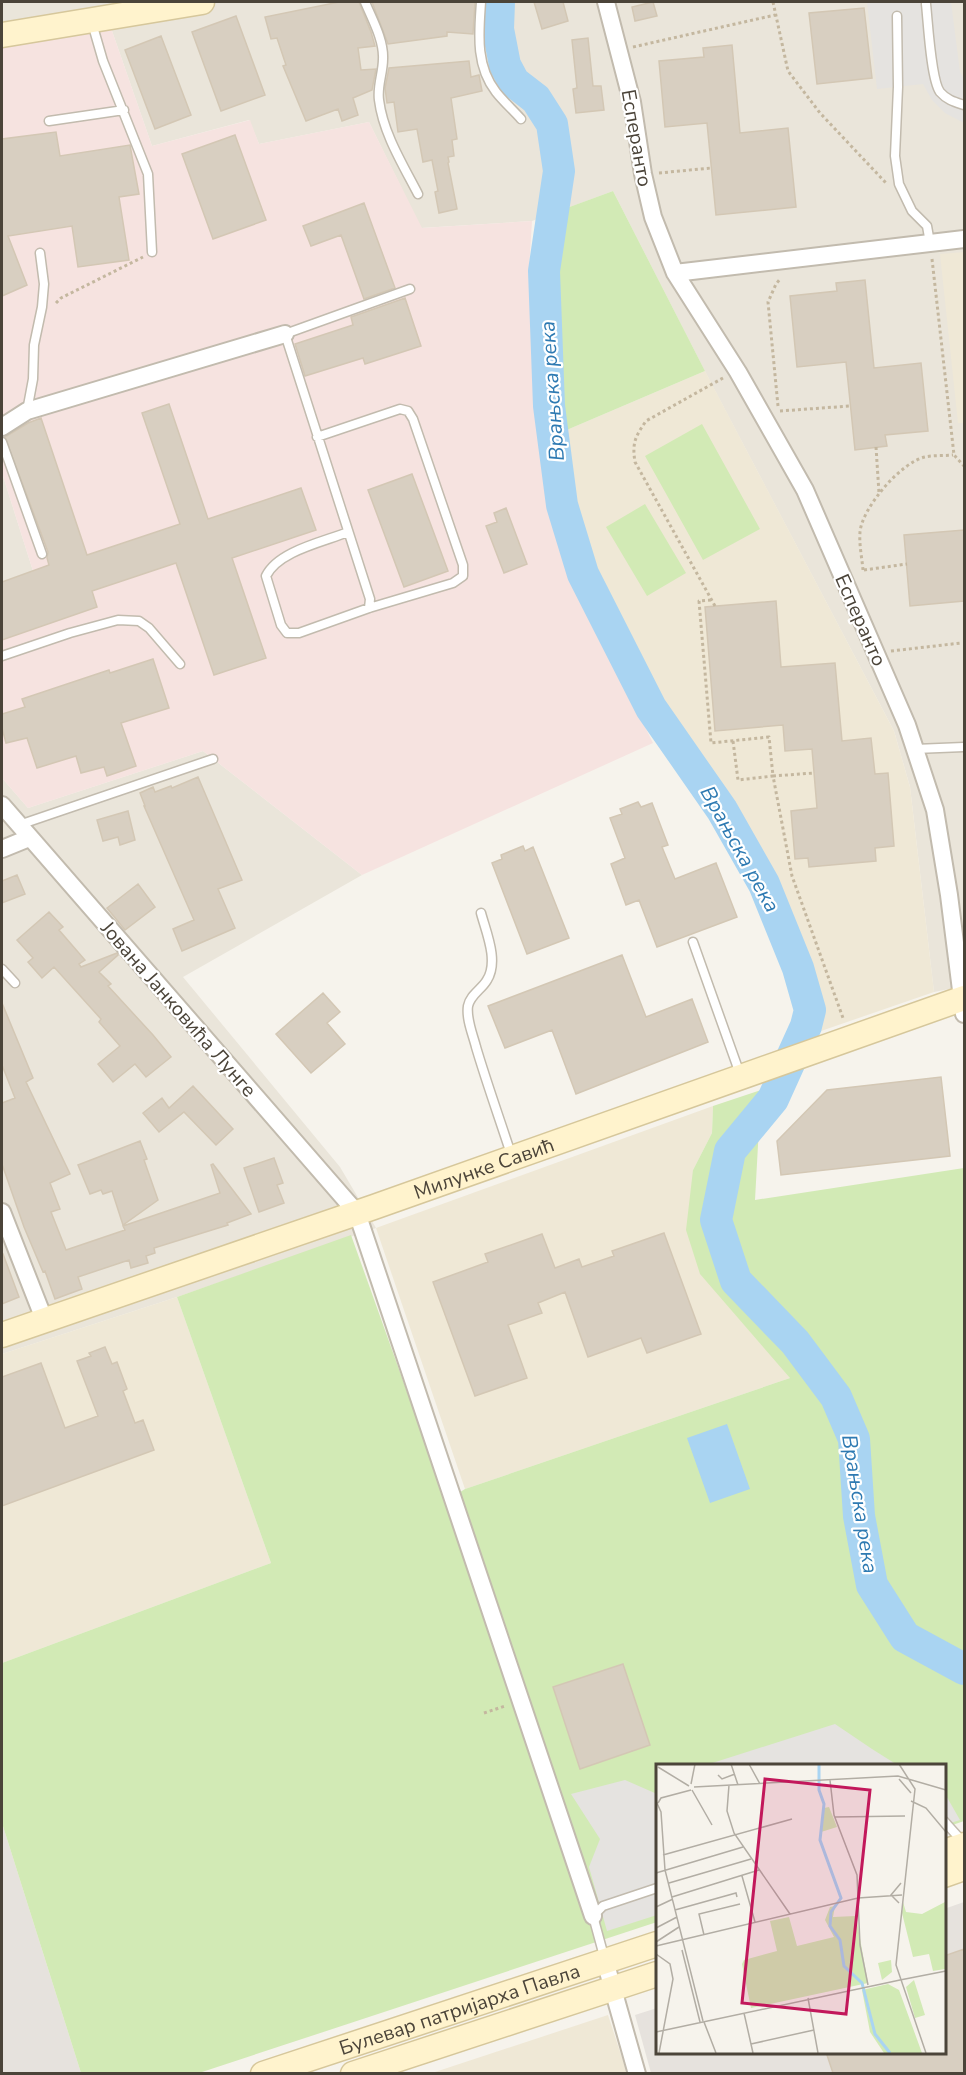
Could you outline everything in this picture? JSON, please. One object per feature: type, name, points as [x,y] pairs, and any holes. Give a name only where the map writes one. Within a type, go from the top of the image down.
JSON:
[{"type":"street","points":[[2,35],[202,2]]},
{"type":"street","name":"Есперанто","points":[[606,2],[632,102],[643,174],[653,217],[675,273],[738,372],[805,490],[907,725],[935,810],[964,1004]]},
{"type":"street","points":[[675,273],[964,239]]},
{"type":"street","points":[[2,427],[27,411],[285,334]]},
{"type":"street","name":"Јована Јанковића Лунге","points":[[2,805],[357,1213]]},
{"type":"street","points":[[2,849],[24,831]]},
{"type":"street","name":"Милунке Савић","points":[[2,1335],[357,1213],[828,1045],[964,1004]]},
{"type":"street","points":[[2,1212],[44,1319]]},
{"type":"street","points":[[357,1213],[593,1916]]},
{"type":"street","points":[[945,1852],[964,1845]]},
{"type":"street","points":[[945,1875],[964,1868]]},
{"type":"street","name":"Булевар патријарха Павла","points":[[263,2073],[656,1944]]},
{"type":"street","points":[[605,1961],[637,2073]]},
{"type":"street","name":"Булевар патријарха Павла","points":[[352,2073],[656,1974]]},
{"type":"lane","points":[[365,2],[383,52],[384,62],[379,85],[379,100],[383,118],[397,155],[418,194]]},
{"type":"lane","points":[[481,2],[478,39],[482,62],[495,91],[521,119]]},
{"type":"lane","points":[[926,4],[934,77],[939,91],[950,101],[964,105]]},
{"type":"lane","points":[[897,16],[898,87],[895,156],[899,184],[912,211],[927,226],[930,243]]},
{"type":"lane","points":[[91,20],[103,61],[148,174],[152,252]]},
{"type":"lane","points":[[49,121],[124,110]]},
{"type":"lane","points":[[27,411],[33,379],[34,345],[44,284],[40,253]]},
{"type":"lane","points":[[369,608],[370,599],[285,334],[410,289]]},
{"type":"lane","points":[[317,437],[400,409],[408,411],[463,565],[463,576],[453,583],[369,608],[299,633],[287,633],[282,625],[266,576],[271,566],[288,554],[348,532]]},
{"type":"lane","points":[[2,442],[42,554]]},
{"type":"lane","points":[[2,656],[70,633],[118,620],[139,621],[149,628],[180,664]]},
{"type":"lane","points":[[915,749],[964,747]]},
{"type":"lane","points":[[24,831],[213,759]]},
{"type":"lane","points":[[481,913],[492,966],[488,980],[468,1006],[468,1016],[512,1157]]},
{"type":"lane","points":[[693,942],[751,1072]]},
{"type":"lane","points":[[2,969],[15,983]]},
{"type":"lane","points":[[945,1822],[964,1845]]},
{"type":"lane","points":[[605,1961],[593,1916],[603,1906],[656,1888]]},
{"type":"path","points":[[773,2],[788,71],[820,113],[889,187]]},
{"type":"path","points":[[620,51],[775,15]]},
{"type":"path","points":[[643,174],[711,168]]},
{"type":"path","points":[[930,243],[954,455],[964,466]]},
{"type":"path","points":[[39,318],[62,298],[125,268],[152,252]]},
{"type":"path","points":[[783,276],[776,284],[768,302],[778,411],[850,406]]},
{"type":"path","points":[[715,606],[635,462],[633,446],[638,432],[646,421],[711,383],[738,372]]},
{"type":"path","points":[[876,447],[879,495]]},
{"type":"path","points":[[907,564],[863,570],[860,532],[865,514],[879,495],[906,467],[923,457],[954,455]]},
{"type":"path","points":[[711,600],[699,601],[711,743],[769,737],[773,776],[792,876],[845,1023]]},
{"type":"path","points":[[875,653],[961,642]]},
{"type":"path","points":[[733,741],[738,780],[814,773]]},
{"type":"path","points":[[484,1713],[521,1700]]},
{"type":"shaded area","points":[[2,2],[964,2],[964,986],[934,992],[910,787],[894,731],[613,191],[532,221],[421,228],[369,122],[259,144],[249,120],[152,146],[111,28],[2,46]]},
{"type":"shaded area","points":[[867,2],[951,2],[960,72],[964,79],[964,123],[945,113],[932,100],[923,84],[877,89]]},
{"type":"shaded area","points":[[111,28],[152,146],[250,120],[259,144],[369,122],[422,228],[532,221],[529,270],[537,416],[566,567],[653,743],[362,875],[203,751],[28,808],[2,778],[2,582],[33,571],[2,473],[2,46]]},
{"type":"shaded area","points":[[964,252],[964,423],[958,423],[940,254]]},
{"type":"shaded area","points":[[705,371],[894,731],[910,787],[934,992],[821,1031],[824,1006],[777,877],[744,821],[656,695],[594,573],[571,501],[562,432]]},
{"type":"shaded area","points":[[2,473],[33,571],[2,582]]},
{"type":"shaded area","points":[[203,751],[362,875],[183,977],[340,1167],[376,1228],[177,1297],[2,1354],[2,778],[28,808]]},
{"type":"shaded area","points":[[713,1106],[712,1133],[693,1170],[790,1378],[465,1489],[376,1228]]},
{"type":"shaded area","points":[[177,1297],[271,1563],[2,1663],[2,1354]]},
{"type":"shaded area","points":[[835,1724],[896,1764],[709,1764]]},
{"type":"shaded area","points":[[625,1780],[656,1794],[656,1915],[607,1931],[589,1867],[600,1839],[571,1794]]},
{"type":"shaded area","points":[[945,1794],[960,1820],[945,1825]]},
{"type":"shaded area","points":[[2,1823],[81,2073],[2,2073]]},
{"type":"shaded area","points":[[964,1902],[964,2073],[651,2073],[635,2015],[656,2008],[656,2054],[945,2054],[945,1909]]},
{"type":"shaded area","points":[[608,2015],[627,2073],[432,2073]]},
{"type":"green space","points":[[613,191],[705,371],[562,432],[555,272],[564,209]]},
{"type":"green space","points":[[702,424],[760,529],[703,560],[645,456]]},
{"type":"green space","points":[[645,504],[686,573],[647,596],[606,527]]},
{"type":"green space","points":[[761,1090],[755,1200],[964,1168],[964,1821],[945,1828],[945,1764],[656,1764],[656,1922],[199,2073],[81,2073],[2,1823],[2,1663],[271,1563],[177,1297],[351,1235],[446,1501],[465,1489],[790,1378],[700,1274],[686,1230],[693,1170],[712,1133],[713,1106]]},
{"type":"water","points":[[727,1424],[750,1489],[710,1503],[687,1438]]},
{"type":"building","points":[[339,2],[359,2],[371,32],[375,46],[358,48],[361,70],[376,69],[372,90],[353,98],[358,115],[342,121],[338,109],[306,121],[283,66],[286,65],[277,38],[271,39],[265,17]]},
{"type":"building","points":[[372,2],[475,2],[473,34],[447,32],[447,36],[388,44]]},
{"type":"building","points":[[534,2],[563,2],[568,21],[542,29]]},
{"type":"building","points":[[653,2],[657,16],[635,21],[632,7]]},
{"type":"building","points":[[864,8],[872,78],[817,84],[809,13]]},
{"type":"building","points":[[236,16],[265,95],[221,111],[192,32]]},
{"type":"building","points":[[161,36],[191,115],[155,129],[125,50]]},
{"type":"building","points":[[588,38],[593,86],[601,86],[604,110],[576,113],[573,89],[577,88],[572,40]]},
{"type":"building","points":[[732,45],[740,133],[788,128],[796,207],[716,215],[707,123],[665,127],[659,61],[704,57],[703,48]]},
{"type":"building","points":[[469,61],[471,77],[479,75],[482,91],[451,98],[457,139],[452,140],[454,156],[448,157],[448,163],[457,209],[439,213],[435,192],[438,191],[432,160],[423,162],[417,129],[398,132],[394,102],[387,103],[385,88],[389,68]]},
{"type":"building","points":[[56,132],[60,156],[130,145],[139,194],[119,197],[129,260],[78,267],[72,226],[8,236],[27,285],[2,296],[2,139]]},
{"type":"building","points":[[235,135],[266,220],[213,239],[182,154]]},
{"type":"building","points":[[364,203],[395,288],[364,299],[341,235],[311,246],[303,226]]},
{"type":"building","points":[[865,280],[874,368],[921,363],[928,431],[885,435],[887,446],[855,450],[846,362],[797,367],[790,296],[837,291],[836,283]]},
{"type":"building","points":[[405,298],[421,346],[365,364],[363,358],[305,376],[295,344],[353,325],[351,317]]},
{"type":"building","points":[[169,404],[208,519],[301,488],[316,530],[232,558],[266,658],[214,675],[176,563],[92,591],[97,607],[2,640],[2,582],[49,565],[48,552],[5,437],[41,418],[87,555],[180,524],[142,413]]},
{"type":"building","points":[[412,474],[448,571],[404,587],[368,490]]},
{"type":"building","points":[[506,508],[527,564],[504,573],[486,526],[497,522],[494,513]]},
{"type":"building","points":[[964,530],[964,601],[910,606],[904,535]]},
{"type":"building","points":[[776,601],[781,667],[835,663],[842,741],[871,738],[875,774],[888,773],[894,846],[875,848],[876,861],[809,867],[808,858],[795,859],[791,811],[817,808],[812,749],[785,751],[783,725],[715,731],[705,607]]},
{"type":"building","points":[[153,659],[169,708],[121,723],[136,766],[107,776],[104,767],[81,773],[76,756],[37,768],[27,738],[6,743],[2,728],[2,714],[25,707],[22,699],[109,670],[110,673]]},
{"type":"building","points":[[198,777],[242,880],[218,889],[235,928],[182,951],[173,929],[194,920],[140,793],[153,787],[155,792],[171,786],[172,788]]},
{"type":"building","points":[[638,802],[641,807],[652,803],[668,845],[662,847],[675,879],[716,863],[737,917],[657,947],[639,900],[626,905],[611,864],[625,858],[610,818],[622,814],[620,809]]},
{"type":"building","points":[[128,811],[135,840],[120,845],[118,837],[103,841],[97,820]]},
{"type":"building","points":[[523,846],[525,851],[533,847],[569,938],[527,954],[492,863],[502,859],[501,855]]},
{"type":"building","points":[[17,875],[25,894],[2,903],[2,881]]},
{"type":"building","points":[[138,884],[155,907],[125,930],[107,908]]},
{"type":"building","points":[[49,912],[63,927],[59,930],[85,960],[79,964],[81,967],[117,953],[118,955],[99,972],[111,984],[108,986],[171,1057],[146,1077],[135,1064],[113,1082],[98,1064],[120,1046],[99,1022],[101,1019],[54,967],[42,978],[28,962],[33,958],[17,940]]},
{"type":"building","points":[[622,955],[646,1017],[692,999],[708,1042],[576,1094],[552,1030],[505,1048],[488,1006]]},
{"type":"building","points":[[323,993],[340,1012],[327,1023],[345,1044],[311,1073],[276,1034]]},
{"type":"building","points":[[2,1003],[33,1078],[26,1082],[70,1174],[50,1183],[60,1209],[51,1212],[66,1250],[125,1230],[123,1226],[220,1193],[211,1165],[213,1164],[251,1214],[227,1223],[228,1225],[154,1248],[155,1253],[146,1256],[148,1263],[131,1268],[129,1260],[78,1277],[82,1289],[55,1299],[45,1271],[43,1272],[24,1227],[2,1164],[2,1103],[15,1098],[2,1065]]},
{"type":"building","points":[[941,1077],[950,1156],[781,1175],[777,1141],[827,1090]]},
{"type":"building","points":[[193,1086],[233,1129],[216,1145],[184,1112],[159,1132],[143,1113],[162,1098],[169,1108]]},
{"type":"building","points":[[140,1141],[158,1200],[123,1225],[112,1191],[103,1194],[101,1190],[90,1194],[78,1165]]},
{"type":"building","points":[[274,1158],[283,1183],[277,1185],[284,1203],[259,1212],[244,1168]]},
{"type":"building","points":[[664,1233],[701,1334],[647,1353],[641,1338],[588,1357],[565,1292],[538,1303],[542,1313],[508,1325],[527,1378],[475,1396],[433,1282],[488,1262],[485,1254],[542,1234],[555,1268],[579,1259],[582,1267],[614,1256],[612,1251]]},
{"type":"building","points":[[2,1255],[19,1297],[2,1304]]},
{"type":"building","points":[[105,1347],[112,1364],[117,1362],[127,1389],[123,1391],[135,1423],[143,1420],[154,1450],[2,1506],[2,1377],[41,1363],[65,1428],[98,1416],[77,1361]]},
{"type":"building","points":[[623,1664],[650,1745],[580,1769],[553,1687]]},
{"type":"building","points":[[964,1949],[964,2073],[833,2073],[827,2054],[945,2054],[945,1956]]},
{"type":"waterway","name":"Врањска река","points":[[499,2],[498,29],[505,65],[514,82],[536,99],[552,124],[559,171],[544,271],[549,406],[562,505],[583,574],[651,708],[722,810],[764,884],[798,968],[810,1010],[806,1026],[773,1099],[730,1151],[716,1220],[736,1281],[795,1342],[836,1397],[854,1439],[859,1516],[872,1585],[905,1637],[964,1669]]}]
